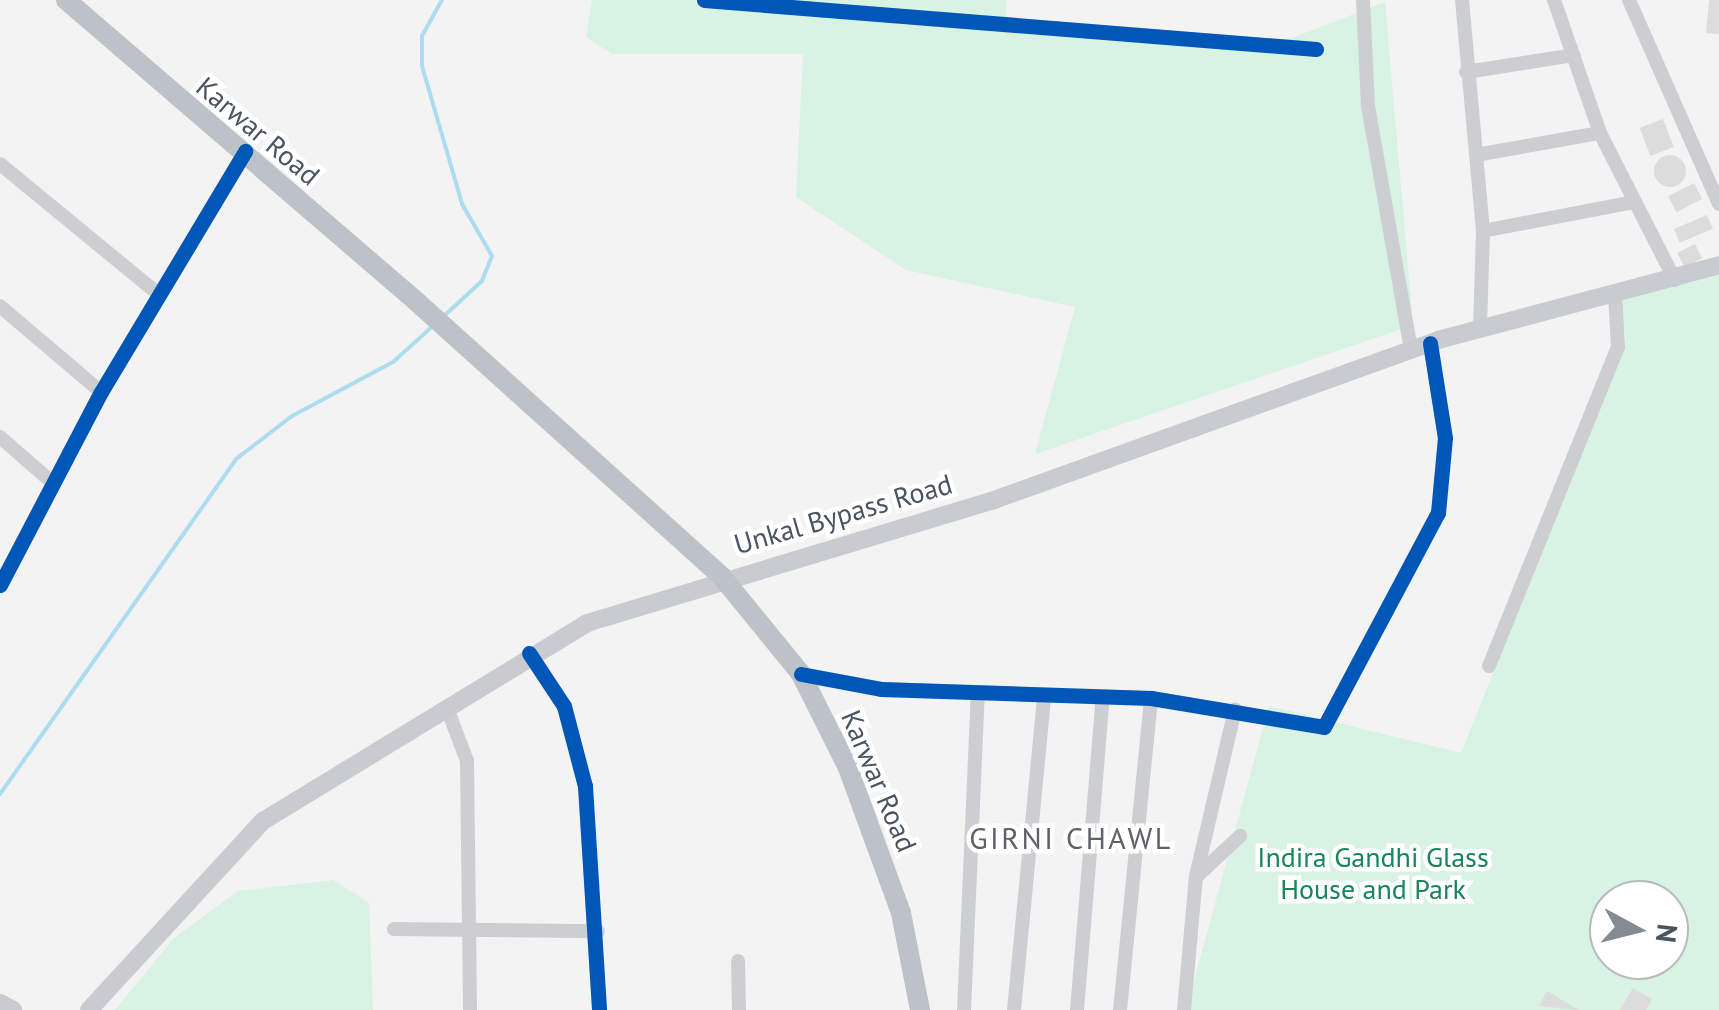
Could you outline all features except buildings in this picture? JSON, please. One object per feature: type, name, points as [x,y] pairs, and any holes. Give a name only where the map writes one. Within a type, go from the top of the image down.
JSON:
[{"type":"highway","name":"Karwar Road","points":[[66,0],[417,302],[722,577],[801,674],[882,852],[920,1010]]},
{"type":"main road","name":"Unkal Bypass Road","points":[[89,1010],[263,821],[447,708],[528,653],[587,623],[722,577],[994,500],[1430,343],[1675,280],[1719,265]]},
{"type":"main road","points":[[0,1003],[12,1010]]},
{"type":"street","points":[[704,0],[1316,49]]},
{"type":"street","points":[[1363,0],[1368,106],[1411,350]]},
{"type":"street","points":[[1462,0],[1483,232],[1480,328]]},
{"type":"street","points":[[1554,0],[1600,133],[1675,280]]},
{"type":"street","points":[[1629,0],[1719,204]]},
{"type":"street","points":[[1466,72],[1574,55]]},
{"type":"street","points":[[1476,155],[1600,133]]},
{"type":"street","points":[[0,585],[101,392],[245,151]]},
{"type":"street","points":[[0,164],[158,294]]},
{"type":"street","points":[[1483,232],[1633,202]]},
{"type":"street","points":[[1489,666],[1618,347],[1615,293]]},
{"type":"street","points":[[0,306],[101,392]]},
{"type":"street","points":[[801,674],[881,689],[1151,698],[1324,728],[1340,708],[1438,512],[1445,438],[1430,343]]},
{"type":"street","points":[[0,437],[54,483]]},
{"type":"street","points":[[528,653],[564,706],[576,739],[598,931],[599,1010]]},
{"type":"street","points":[[964,1010],[978,693]]},
{"type":"street","points":[[1014,1010],[1044,696]]},
{"type":"street","points":[[1077,1010],[1103,697]]},
{"type":"street","points":[[1120,1010],[1151,698]]},
{"type":"street","points":[[447,708],[467,761],[470,1010]]},
{"type":"street","points":[[1184,1010],[1196,876],[1236,710]]},
{"type":"street","points":[[1196,876],[1240,836]]},
{"type":"street","points":[[394,930],[598,931]]},
{"type":"street","points":[[738,961],[738,1010]]},
{"type":"green space","points":[[592,0],[1007,0],[1006,16],[1025,21],[1269,47],[1385,2],[1413,325],[1035,454],[1075,307],[906,270],[796,197],[803,54],[612,54],[586,37]]},
{"type":"green space","name":"Indira Gandhi Glass House and Park","points":[[1719,272],[1719,1010],[1186,1010],[1269,706],[1461,753],[1626,342],[1619,300]]},
{"type":"green space","points":[[333,880],[369,903],[373,1010],[115,1010],[174,938],[238,891]]},
{"type":"waterway","points":[[442,0],[422,36],[422,66],[462,204],[492,256],[482,281],[445,315]]},
{"type":"waterway","points":[[0,794],[236,459],[292,416],[393,362],[434,325]]},
{"type":"cycle path","points":[[704,0],[1316,49]]},
{"type":"cycle path","points":[[0,585],[101,392],[245,151]]},
{"type":"cycle path","points":[[801,674],[881,689],[1151,698],[1324,727],[1438,513],[1445,438],[1430,343]]},
{"type":"cycle path","points":[[529,653],[564,706],[585,786],[599,1010]]},
{"type":"district","name":"GIRNI CHAWL","points":[[1071,838]]}]
